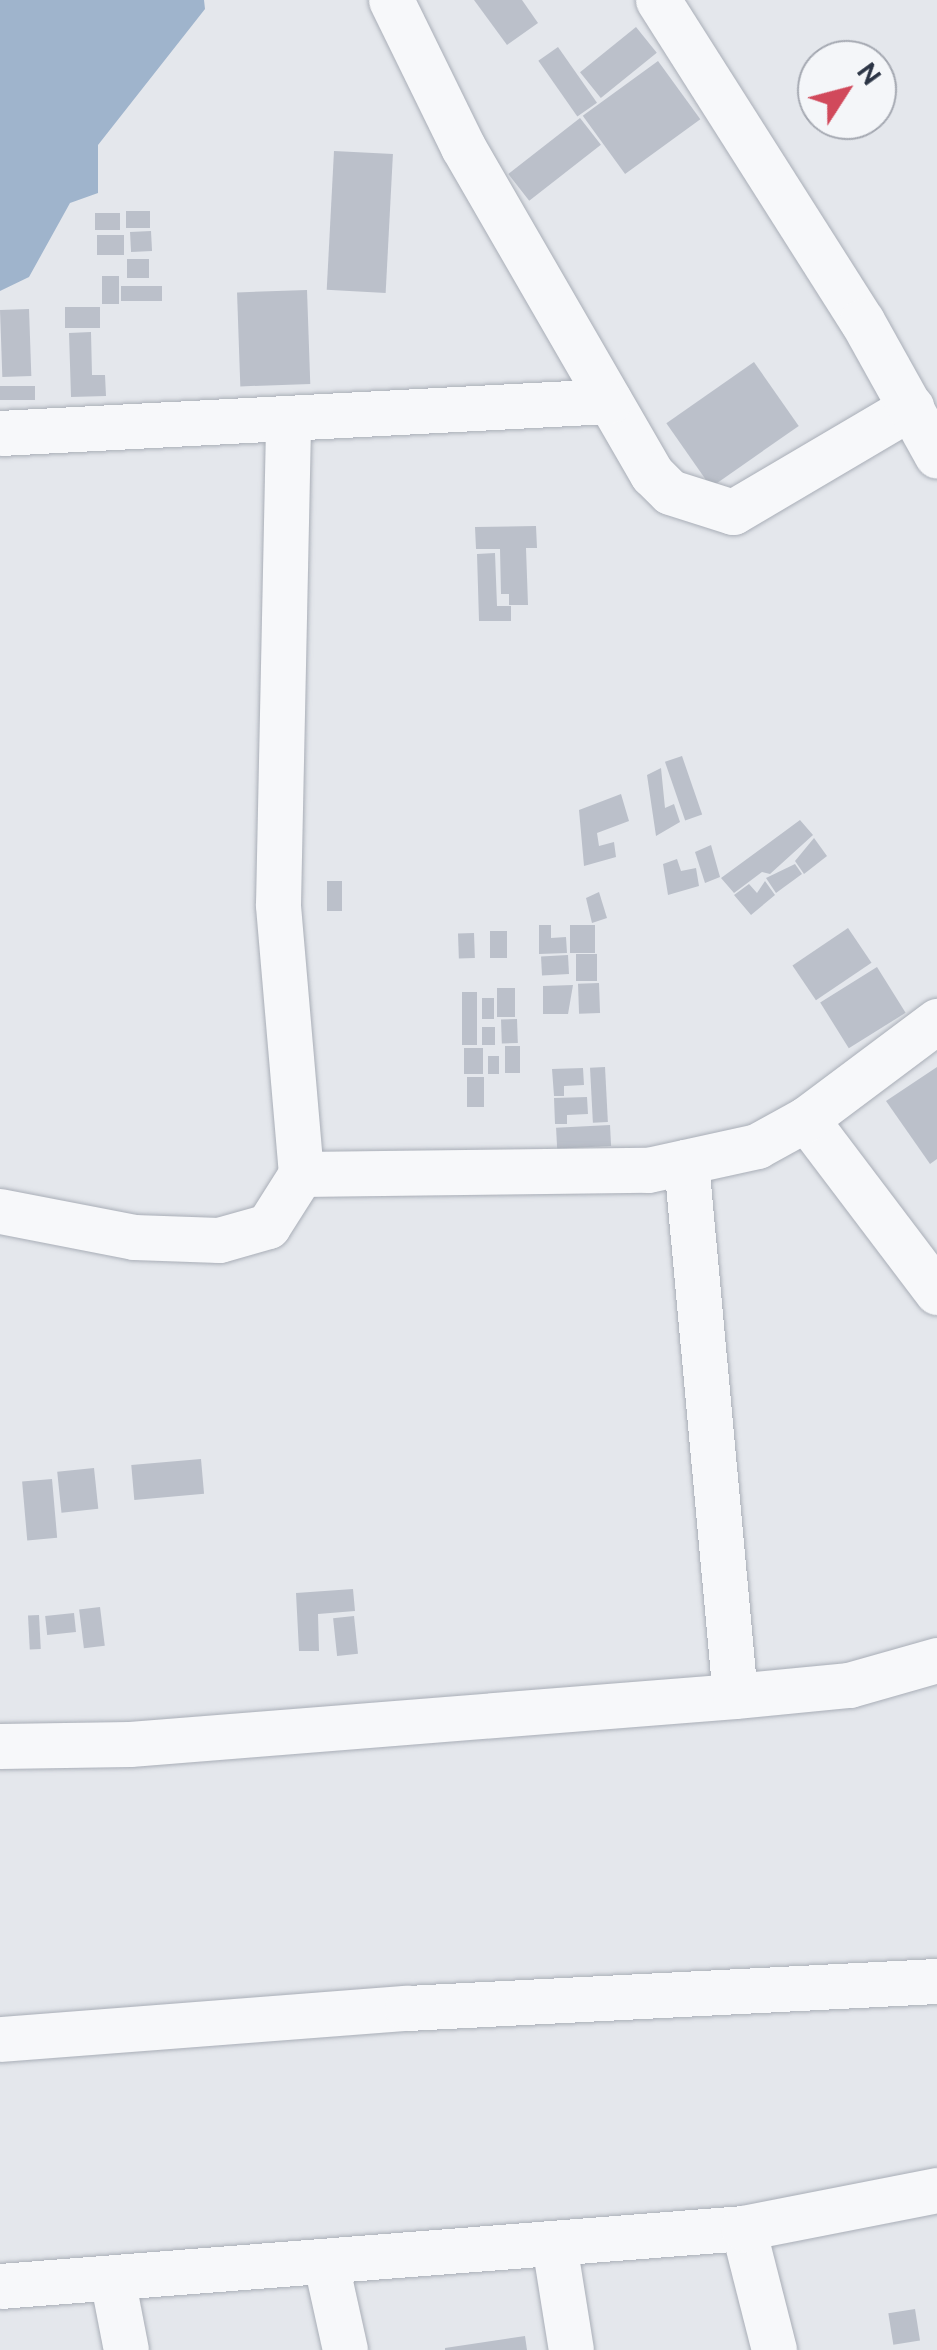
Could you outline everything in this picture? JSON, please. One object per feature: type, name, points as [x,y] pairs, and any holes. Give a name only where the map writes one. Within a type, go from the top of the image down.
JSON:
[{"type":"street","points":[[391,0],[463,147],[610,400],[670,492],[733,512],[911,408]]},
{"type":"street","points":[[658,0],[937,456]]},
{"type":"street","points":[[0,433],[610,400]]},
{"type":"street","points":[[0,1211],[134,1237],[219,1240],[268,1226],[301,1174],[278,904],[288,419]]},
{"type":"street","points":[[301,1174],[589,1172],[686,1162],[756,1146],[806,1119],[937,1021]]},
{"type":"street","points":[[806,1119],[937,1292]]},
{"type":"street","points":[[686,1162],[734,1696]]},
{"type":"street","points":[[0,1746],[130,1744],[734,1696],[848,1684],[937,1660]]},
{"type":"street","points":[[0,2039],[407,2008],[937,1981]]},
{"type":"street","points":[[0,2286],[326,2264],[743,2228],[937,2190]]},
{"type":"street","points":[[743,2228],[774,2350]]},
{"type":"street","points":[[554,2244],[571,2350]]},
{"type":"street","points":[[326,2264],[345,2350]]},
{"type":"street","points":[[112,2278],[126,2350]]},
{"type":"water","points":[[0,0],[204,0],[205,9],[98,145],[98,193],[70,203],[29,277],[0,291]]},
{"type":"building","points":[[474,0],[522,0],[538,23],[507,45]]},
{"type":"building","points":[[636,27],[657,53],[601,98],[580,72]]},
{"type":"building","points":[[558,47],[597,103],[577,116],[538,61]]},
{"type":"building","points":[[658,61],[700,119],[625,174],[583,116]]},
{"type":"building","points":[[580,118],[601,145],[529,201],[508,174]]},
{"type":"building","points":[[334,151],[393,154],[386,293],[327,290]]},
{"type":"building","points":[[126,211],[150,211],[150,228],[126,228]]},
{"type":"building","points":[[95,213],[120,213],[120,230],[95,230]]},
{"type":"building","points":[[151,231],[152,251],[131,252],[130,232]]},
{"type":"building","points":[[97,235],[124,235],[124,255],[97,255]]},
{"type":"building","points":[[127,259],[149,259],[149,278],[127,278]]},
{"type":"building","points":[[102,276],[119,276],[119,304],[102,304]]},
{"type":"building","points":[[121,286],[162,286],[162,301],[121,301]]},
{"type":"building","points":[[307,290],[310,384],[240,386],[237,292]]},
{"type":"building","points":[[65,307],[100,307],[100,328],[65,328]]},
{"type":"building","points":[[29,309],[31,376],[2,377],[0,310]]},
{"type":"building","points":[[91,332],[92,375],[105,375],[106,396],[71,397],[69,333]]},
{"type":"building","points":[[754,362],[799,426],[711,487],[666,423]]},
{"type":"building","points":[[0,386],[35,386],[35,400],[0,400]]},
{"type":"building","points":[[536,526],[537,548],[526,548],[528,605],[509,605],[509,594],[501,594],[500,549],[476,549],[475,527]]},
{"type":"building","points":[[495,553],[497,606],[511,606],[511,621],[479,621],[477,554]]},
{"type":"building","points":[[682,756],[702,815],[685,820],[665,762]]},
{"type":"building","points":[[661,768],[665,808],[674,804],[680,822],[656,836],[647,775]]},
{"type":"building","points":[[621,794],[629,821],[597,833],[599,846],[614,842],[616,857],[584,866],[579,810]]},
{"type":"building","points":[[800,820],[813,835],[770,874],[762,872],[734,893],[721,878]]},
{"type":"building","points":[[814,838],[827,856],[804,874],[795,861]]},
{"type":"building","points":[[711,845],[720,877],[705,883],[695,852]]},
{"type":"building","points":[[677,859],[681,871],[696,868],[699,886],[668,895],[663,864]]},
{"type":"building","points":[[795,864],[802,874],[776,893],[766,878]]},
{"type":"building","points":[[327,881],[342,881],[342,911],[327,911]]},
{"type":"building","points":[[765,881],[775,895],[751,915],[734,895],[749,884],[757,893]]},
{"type":"building","points":[[599,892],[607,918],[592,923],[586,898]]},
{"type":"building","points":[[539,925],[551,925],[551,938],[566,937],[567,953],[539,954]]},
{"type":"building","points":[[570,925],[595,925],[595,953],[570,953]]},
{"type":"building","points":[[848,928],[871,963],[816,1000],[792,965]]},
{"type":"building","points":[[490,931],[507,931],[507,958],[490,958]]},
{"type":"building","points":[[474,933],[475,958],[459,959],[458,934]]},
{"type":"building","points":[[576,954],[597,954],[597,981],[576,981]]},
{"type":"building","points":[[568,955],[569,974],[542,975],[541,956]]},
{"type":"building","points":[[877,967],[906,1013],[849,1048],[820,1003]]},
{"type":"building","points":[[599,983],[600,1013],[579,1014],[578,984]]},
{"type":"building","points":[[573,985],[568,1014],[543,1014],[543,986]]},
{"type":"building","points":[[497,988],[515,988],[515,1017],[497,1017]]},
{"type":"building","points":[[462,992],[477,992],[477,1045],[462,1045]]},
{"type":"building","points":[[482,998],[494,998],[494,1019],[482,1019]]},
{"type":"building","points":[[517,1019],[518,1043],[502,1044],[501,1020]]},
{"type":"building","points":[[482,1027],[495,1027],[495,1045],[482,1045]]},
{"type":"building","points":[[505,1046],[520,1046],[520,1073],[505,1073]]},
{"type":"building","points":[[464,1048],[483,1048],[483,1074],[464,1074]]},
{"type":"building","points":[[488,1056],[499,1056],[499,1074],[488,1074]]},
{"type":"building","points":[[605,1067],[608,1122],[593,1123],[590,1068]]},
{"type":"building","points":[[937,1067],[937,1159],[930,1164],[886,1101]]},
{"type":"building","points":[[583,1068],[584,1085],[564,1086],[564,1096],[554,1096],[552,1069]]},
{"type":"building","points":[[467,1077],[484,1077],[484,1107],[467,1107]]},
{"type":"building","points":[[587,1097],[588,1114],[567,1115],[567,1124],[555,1124],[554,1098]]},
{"type":"building","points":[[610,1125],[611,1146],[557,1149],[556,1128]]},
{"type":"building","points":[[201,1459],[204,1494],[134,1500],[131,1465]]},
{"type":"building","points":[[94,1468],[98,1509],[61,1513],[57,1472]]},
{"type":"building","points":[[52,1479],[57,1538],[27,1540],[22,1482]]},
{"type":"building","points":[[353,1589],[355,1611],[318,1614],[319,1651],[299,1651],[296,1593]]},
{"type":"building","points":[[100,1607],[105,1646],[84,1648],[79,1610]]},
{"type":"building","points":[[74,1613],[76,1632],[47,1635],[45,1616]]},
{"type":"building","points":[[39,1615],[41,1649],[30,1650],[28,1616]]},
{"type":"building","points":[[354,1616],[358,1654],[337,1656],[333,1618]]},
{"type":"building","points":[[915,2309],[920,2341],[893,2345],[888,2313]]},
{"type":"building","points":[[525,2336],[527,2350],[445,2350],[445,2348]]}]
